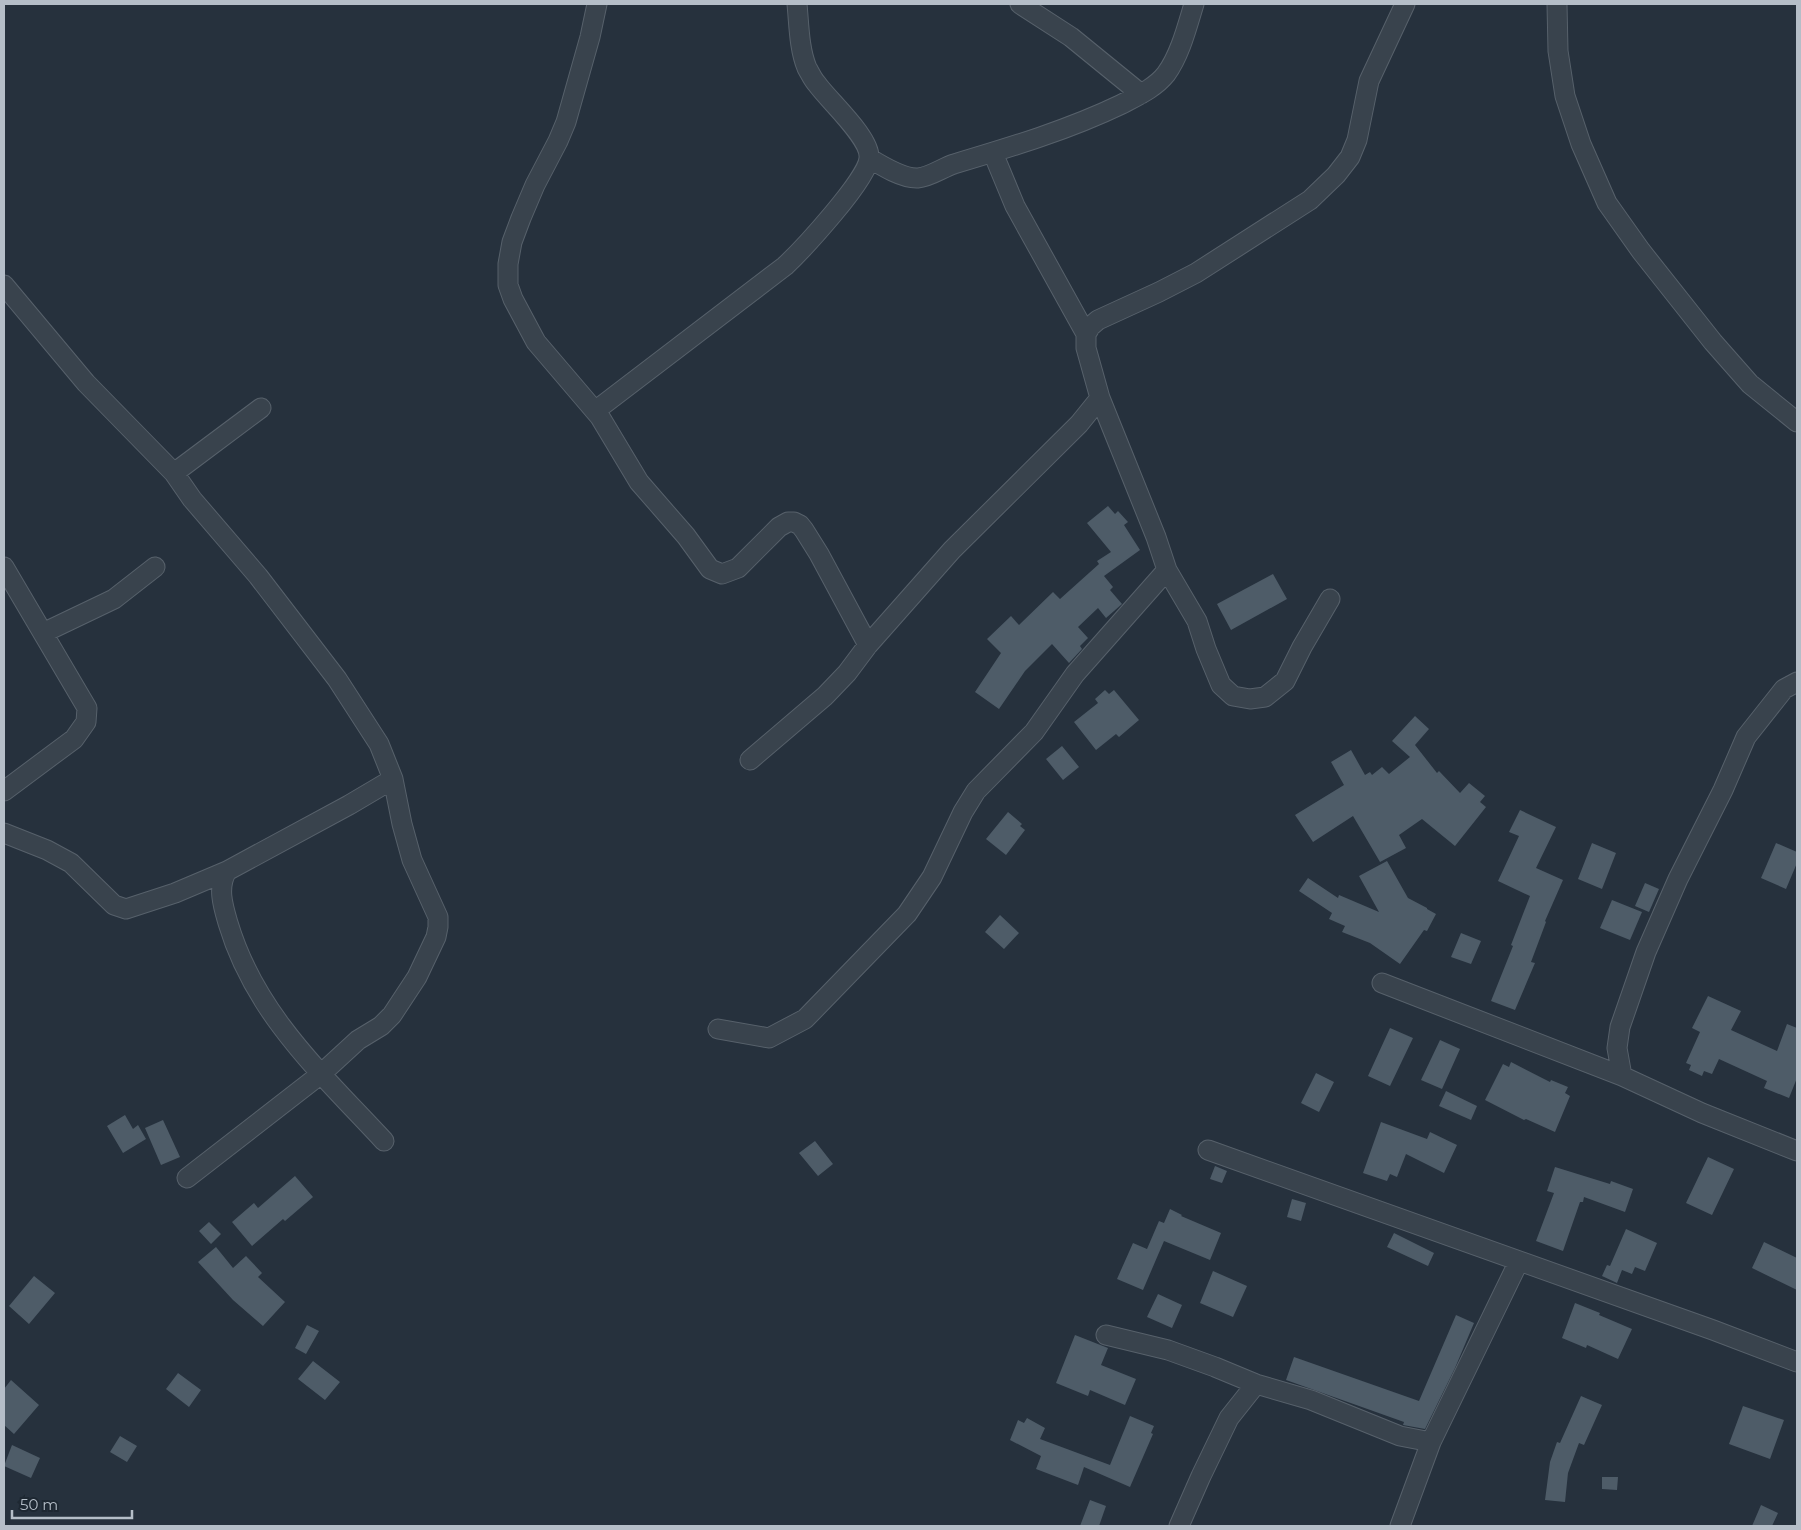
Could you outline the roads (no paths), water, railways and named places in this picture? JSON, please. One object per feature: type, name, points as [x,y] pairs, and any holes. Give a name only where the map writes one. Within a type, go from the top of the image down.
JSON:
[{"type":"street","points":[[597,4],[590,37],[566,122],[528,202],[512,242],[508,264],[508,285],[512,299],[536,342],[595,411],[613,436],[639,482],[686,536],[710,569],[722,574],[738,568],[779,527],[788,522],[794,522],[804,530],[819,554],[868,645]]},
{"type":"street","points":[[595,411],[785,266],[807,245],[867,168],[868,148],[862,138],[816,84],[808,68],[803,56],[797,4]]},
{"type":"street","points":[[1020,4],[1071,37],[1141,94]]},
{"type":"street","points":[[869,158],[888,169],[911,178],[919,178],[942,168],[993,153],[1091,119],[1141,94],[1165,75],[1176,58],[1194,4]]},
{"type":"street","points":[[1086,334],[1098,320],[1196,273],[1310,200],[1336,175],[1350,157],[1357,140],[1369,80],[1405,4]]},
{"type":"street","points":[[1557,4],[1558,51],[1565,96],[1581,144],[1607,203],[1641,251],[1713,342],[1750,384],[1797,422]]},
{"type":"street","points":[[993,153],[1015,206],[1086,334],[1086,348],[1100,398],[1156,537],[1167,570],[1197,621],[1221,685],[1233,696],[1250,699],[1265,697],[1286,681],[1302,647],[1330,599]]},
{"type":"street","points":[[4,285],[86,383],[174,473],[192,499],[258,576],[338,679],[379,744],[393,779],[402,824],[412,860],[438,917],[437,932],[417,977],[392,1015],[381,1026],[358,1040],[321,1074],[187,1178]]},
{"type":"street","points":[[750,760],[825,696],[847,673],[868,645],[952,550],[1079,424],[1100,398]]},
{"type":"street","points":[[174,473],[261,408]]},
{"type":"street","points":[[4,567],[87,708],[86,722],[74,739],[4,792]]},
{"type":"street","points":[[43,633],[114,599],[155,567]]},
{"type":"street","points":[[718,1029],[769,1038],[805,1019],[812,1012],[906,914],[932,876],[976,791],[1034,732],[1075,674],[1167,570]]},
{"type":"street","points":[[1622,1076],[1617,1048],[1620,1027],[1646,952],[1678,879],[1724,790],[1746,737],[1784,689],[1797,682]]},
{"type":"street","points":[[4,833],[47,850],[70,863],[120,908],[132,908],[175,893],[227,871],[393,779]]},
{"type":"street","points":[[227,871],[221,884],[223,905],[234,943],[248,974],[276,1022],[306,1059],[384,1141]]},
{"type":"street","points":[[1382,983],[1622,1076],[1702,1113],[1797,1151]]},
{"type":"street","points":[[1208,1150],[1704,1326],[1797,1362]]},
{"type":"street","points":[[1400,1526],[1431,1442],[1519,1261]]},
{"type":"street","points":[[1106,1335],[1168,1350],[1256,1384],[1310,1400],[1400,1436],[1431,1442]]},
{"type":"street","points":[[1179,1526],[1229,1418],[1256,1384]]}]
